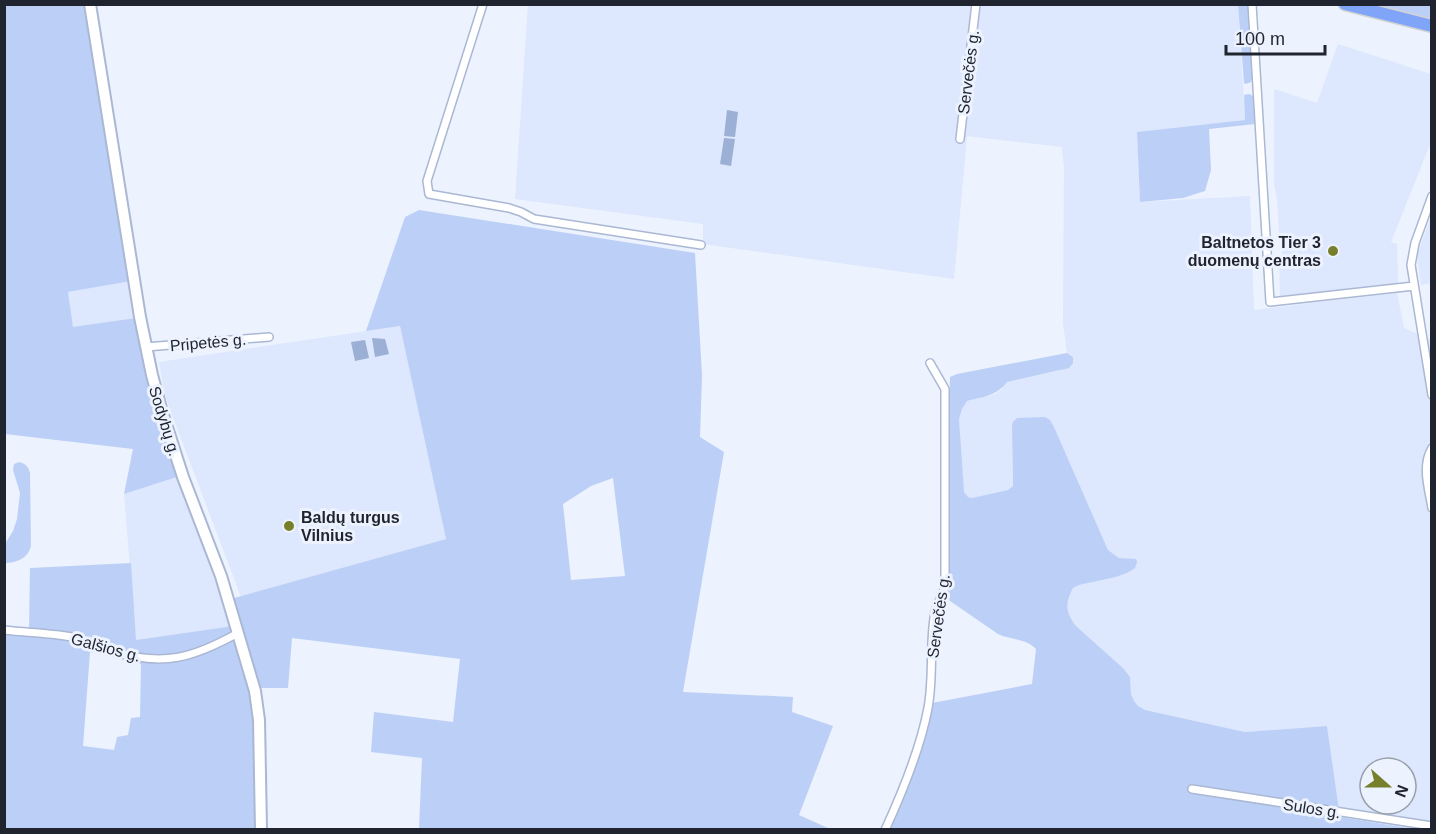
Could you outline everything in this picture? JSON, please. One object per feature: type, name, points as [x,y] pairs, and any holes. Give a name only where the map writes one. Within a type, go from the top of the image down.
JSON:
[{"type":"highway","points":[[1345,4],[1431,26]]},
{"type":"main road","name":"Sodybų g.","points":[[90,4],[154,385],[183,477],[221,576],[255,691],[258,708],[261,830]]},
{"type":"street","points":[[483,4],[427,181],[429,194],[509,208],[534,219],[700,245]]},
{"type":"street","name":"Servečės g.","points":[[960,139],[976,4]]},
{"type":"street","points":[[1252,4],[1270,302],[1414,286]]},
{"type":"street","points":[[1431,196],[1412,255],[1414,286],[1431,395]]},
{"type":"street","name":"Pripetės g.","points":[[146,347],[269,337]]},
{"type":"street","name":"Servečės g.","points":[[885,830],[920,740],[928,708],[936,609],[945,586],[945,389],[930,363]]},
{"type":"street","points":[[1431,448],[1425,466],[1431,508]]},
{"type":"street","name":"Galšios g.","points":[[4,630],[78,638],[125,655],[162,660],[202,652],[238,633]]},
{"type":"street","name":"Sulos g.","points":[[1192,789],[1431,826]]},
{"type":"shaded area","points":[[5,5],[85,5],[131,281],[68,292],[73,327],[136,318],[180,476],[124,494],[133,449],[5,434]]},
{"type":"shaded area","points":[[528,5],[1238,5],[1245,120],[1137,132],[1140,202],[1250,196],[1254,310],[1397,293],[1404,328],[1431,340],[1431,829],[1414,829],[1340,817],[1327,726],[1245,732],[1145,710],[1138,706],[1131,694],[1130,677],[1076,626],[1066,607],[1073,588],[1083,582],[1093,582],[1126,558],[1119,558],[1108,550],[1050,420],[1012,426],[1013,486],[1008,490],[972,498],[963,491],[959,419],[967,401],[995,394],[1006,382],[1058,371],[1073,357],[1067,353],[1063,323],[1064,168],[1062,147],[967,136],[954,279],[703,244],[703,224],[515,199]]},
{"type":"shaded area","points":[[1238,5],[1248,5],[1254,74],[1251,82],[1246,84],[1244,83]]},
{"type":"shaded area","points":[[1372,5],[1431,5],[1431,20]]},
{"type":"shaded area","points":[[1338,44],[1431,74],[1431,142],[1391,242],[1397,244],[1398,284],[1280,296],[1279,257],[1282,257],[1282,245],[1280,245],[1274,184],[1274,89],[1317,103]]},
{"type":"shaded area","points":[[1244,95],[1253,96],[1255,102],[1255,124],[1209,129],[1211,170],[1205,191],[1183,198],[1140,202],[1137,132],[1245,120]]},
{"type":"shaded area","points":[[727,110],[738,112],[735,137],[724,136]]},
{"type":"shaded area","points":[[724,138],[735,139],[731,166],[720,164]]},
{"type":"shaded area","points":[[419,210],[695,253],[702,375],[700,437],[724,452],[683,692],[793,697],[792,712],[833,726],[799,815],[830,829],[419,829],[422,758],[371,752],[374,712],[453,722],[460,659],[292,638],[288,688],[259,688],[235,609],[234,598],[446,539],[400,326],[366,331],[405,217]],"holes":[[[613,478],[625,576],[571,580],[563,504],[591,486]]]},
{"type":"shaded area","points":[[1431,217],[1431,283],[1421,285],[1417,255]]},
{"type":"shaded area","points":[[131,281],[136,318],[73,328],[68,292]]},
{"type":"shaded area","points":[[400,326],[446,539],[241,597],[165,396],[159,362]]},
{"type":"shaded area","points":[[372,338],[385,339],[389,354],[375,357]]},
{"type":"shaded area","points":[[365,340],[369,358],[355,361],[351,342]]},
{"type":"shaded area","points":[[1067,353],[1073,357],[1073,363],[1069,368],[1007,382],[994,393],[967,401],[959,419],[964,492],[972,498],[1008,490],[1013,486],[1013,422],[1017,418],[1045,417],[1050,420],[1108,550],[1119,558],[1136,559],[1137,562],[1135,568],[1122,575],[1073,588],[1067,608],[1076,626],[1130,677],[1131,694],[1138,706],[1145,710],[1245,732],[1327,726],[1340,817],[1414,829],[889,830],[916,759],[932,703],[1032,684],[1036,649],[1023,641],[998,634],[950,601],[947,596],[950,377]]},
{"type":"shaded area","points":[[19,462],[26,466],[30,473],[31,546],[21,559],[5,563],[5,544],[17,519],[20,493],[13,470],[14,464]]},
{"type":"shaded area","points":[[180,476],[233,626],[136,640],[124,494]]},
{"type":"shaded area","points":[[131,563],[136,640],[233,626],[253,699],[256,729],[257,829],[5,830],[5,629],[29,631],[30,568]],"holes":[[[90,652],[141,664],[140,717],[131,718],[128,735],[117,737],[114,750],[83,746]]]},
{"type":"place","name":"Baltnetos Tier 3 duomenų centras","points":[[1333,251]]},
{"type":"place","name":"Baldų turgus Vilnius","points":[[289,526]]}]
